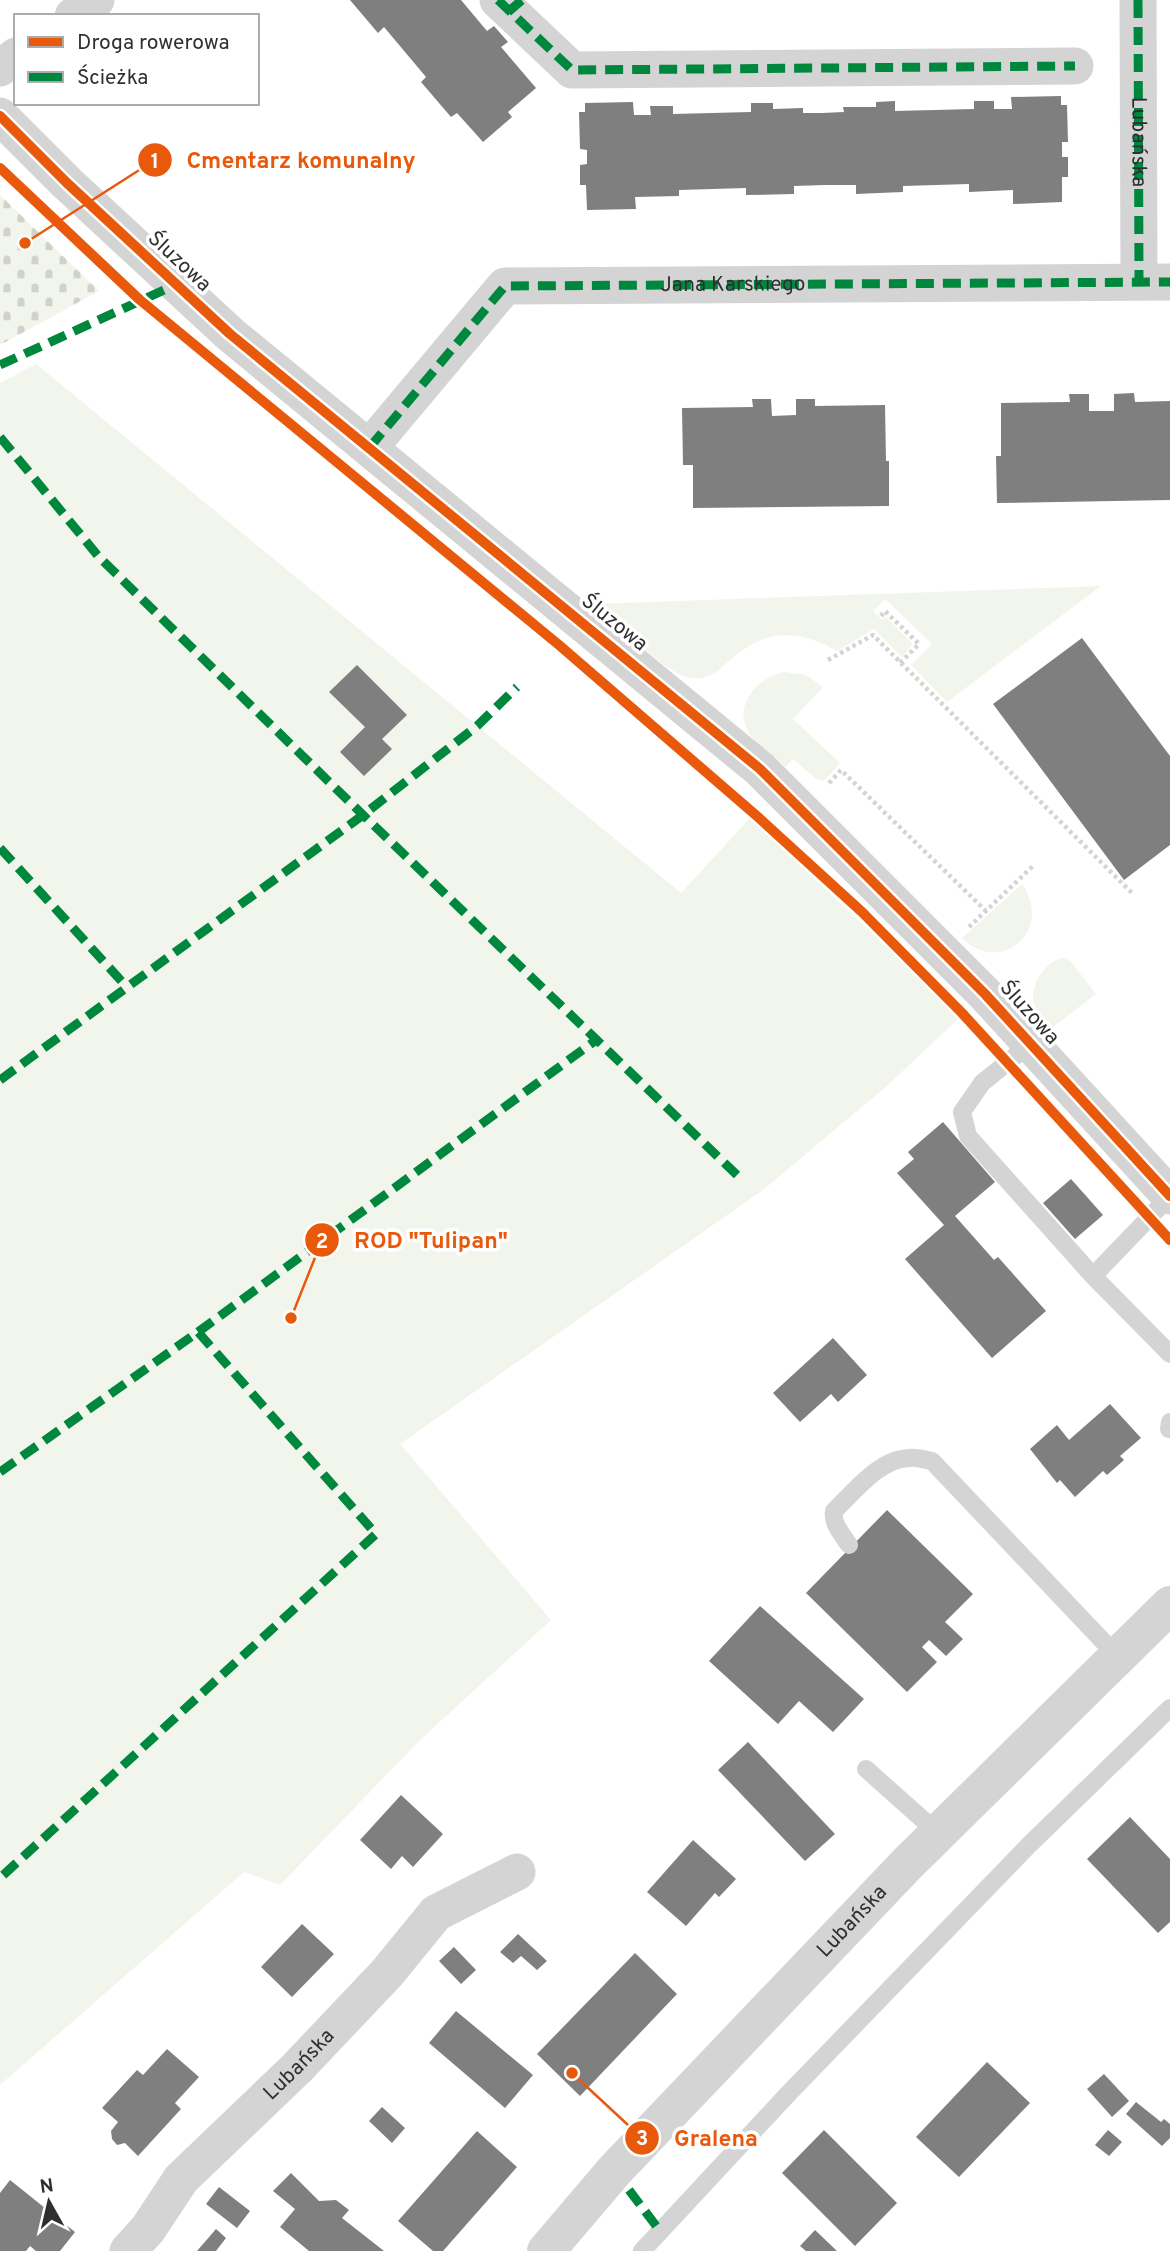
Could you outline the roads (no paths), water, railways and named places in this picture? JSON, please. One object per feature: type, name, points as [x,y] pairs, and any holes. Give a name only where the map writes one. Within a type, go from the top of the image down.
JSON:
[{"type":"street","points":[[76,14],[96,0]]},
{"type":"street","name":"Lubańska","points":[[1138,0],[1155,282]]},
{"type":"street","points":[[509,4],[572,70],[1075,66]]},
{"type":"street","name":"Śluzowa","points":[[0,116],[66,183],[212,318],[760,769],[948,956],[1170,1196]]},
{"type":"street","name":"Jana Karskiego","points":[[370,446],[505,286],[1155,282]]},
{"type":"street","name":"Lubańska","points":[[546,2251],[615,2170],[816,1958],[907,1864],[1170,1605]]},
{"type":"street","name":"Lubańska","points":[[128,2251],[148,2229],[181,2179],[296,2068],[387,1973],[436,1913],[517,1872]]},
{"type":"lane","points":[[1030,1044],[982,1083],[962,1112],[968,1136],[1093,1276],[1170,1354]]},
{"type":"lane","points":[[1093,1276],[1170,1196]]},
{"type":"lane","points":[[849,1545],[837,1527],[834,1511],[873,1473],[909,1457],[932,1461],[1118,1657]]},
{"type":"lane","points":[[642,2251],[788,2094],[1020,1855],[1170,1708]]},
{"type":"lane","points":[[866,1769],[939,1834]]},
{"type":"place","name":"Cmentarz komunalny","points":[[25,243]]},
{"type":"place","name":"ROD \"Tulipan\"","points":[[291,1318]]},
{"type":"place","name":"Gralena","points":[[572,2073]]}]
